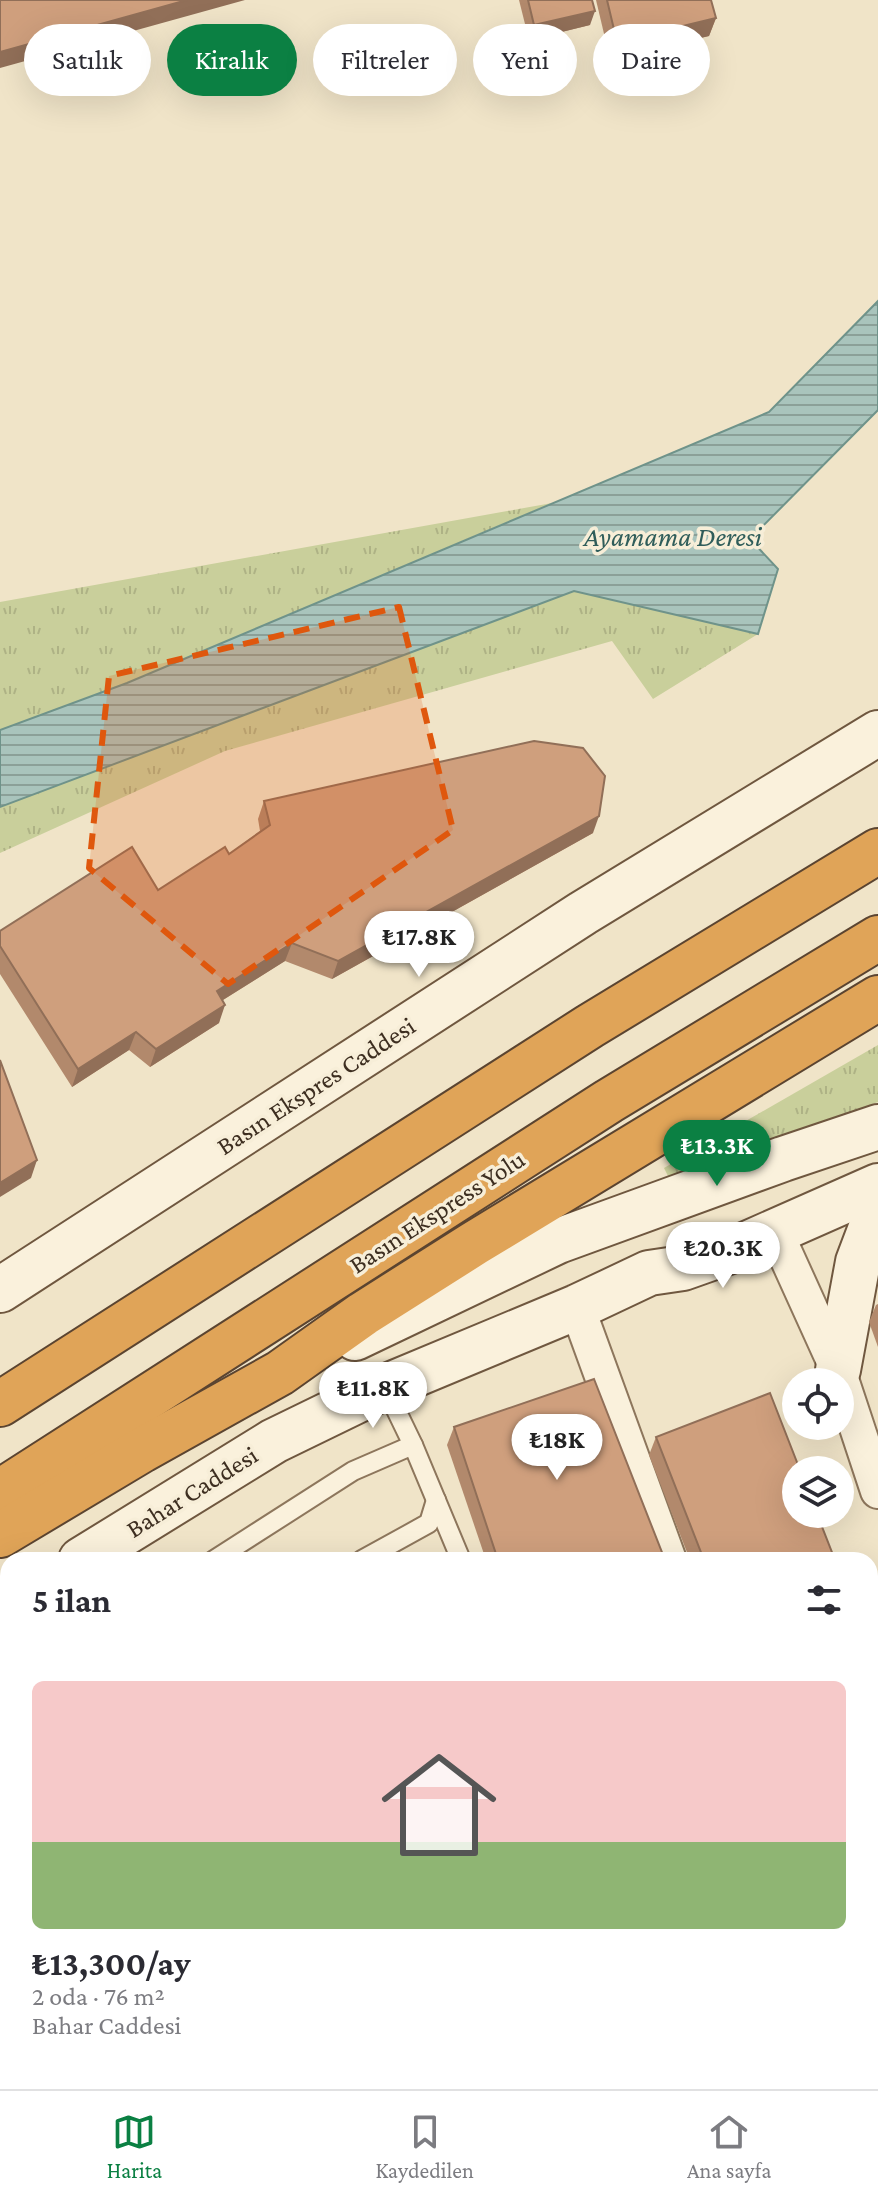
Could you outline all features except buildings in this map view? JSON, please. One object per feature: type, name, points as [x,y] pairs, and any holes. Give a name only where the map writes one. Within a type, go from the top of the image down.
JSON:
[{"type":"highway","points":[[0,1404],[590,1026],[878,851]]},
{"type":"highway","name":"Basın Ekspress Yolu","points":[[0,1492],[609,1101],[878,938]]},
{"type":"highway","points":[[0,1535],[280,1373],[363,1314],[450,1259],[878,998]]},
{"type":"main road","name":"Basın Ekspres Caddesi","points":[[0,1290],[583,913],[878,733]]},
{"type":"main road","points":[[280,1373],[558,1241],[878,1127]]},
{"type":"main road","name":"Bahar Caddesi","points":[[94,1552],[274,1441],[385,1387],[577,1307],[649,1273],[683,1268],[731,1251],[878,1186]]},
{"type":"main road","points":[[838,1368],[858,1262],[878,1209]]},
{"type":"street","points":[[775,1231],[837,1368]]},
{"type":"street","points":[[577,1307],[666,1552]]},
{"type":"street","points":[[854,1418],[878,1491]]},
{"type":"lane","points":[[385,1387],[458,1552]]},
{"type":"lane","points":[[226,1552],[353,1471],[413,1445]]},
{"type":"lane","points":[[376,1552],[429,1523],[436,1500]]},
{"type":"highlighted area","points":[[399,607],[453,830],[228,984],[89,868],[109,676]]},
{"type":"green space","points":[[552,503],[127,683],[0,730],[0,602]]},
{"type":"green space","points":[[574,591],[758,634],[653,699],[612,641],[225,751],[0,853],[0,807]]},
{"type":"green space","points":[[878,1045],[878,1102],[669,1178],[664,1168]]},
{"type":"water","name":"Ayamama Deresi","points":[[878,301],[878,410],[750,539],[778,569],[758,634],[574,591],[0,807],[0,730],[127,683],[769,412]]}]
